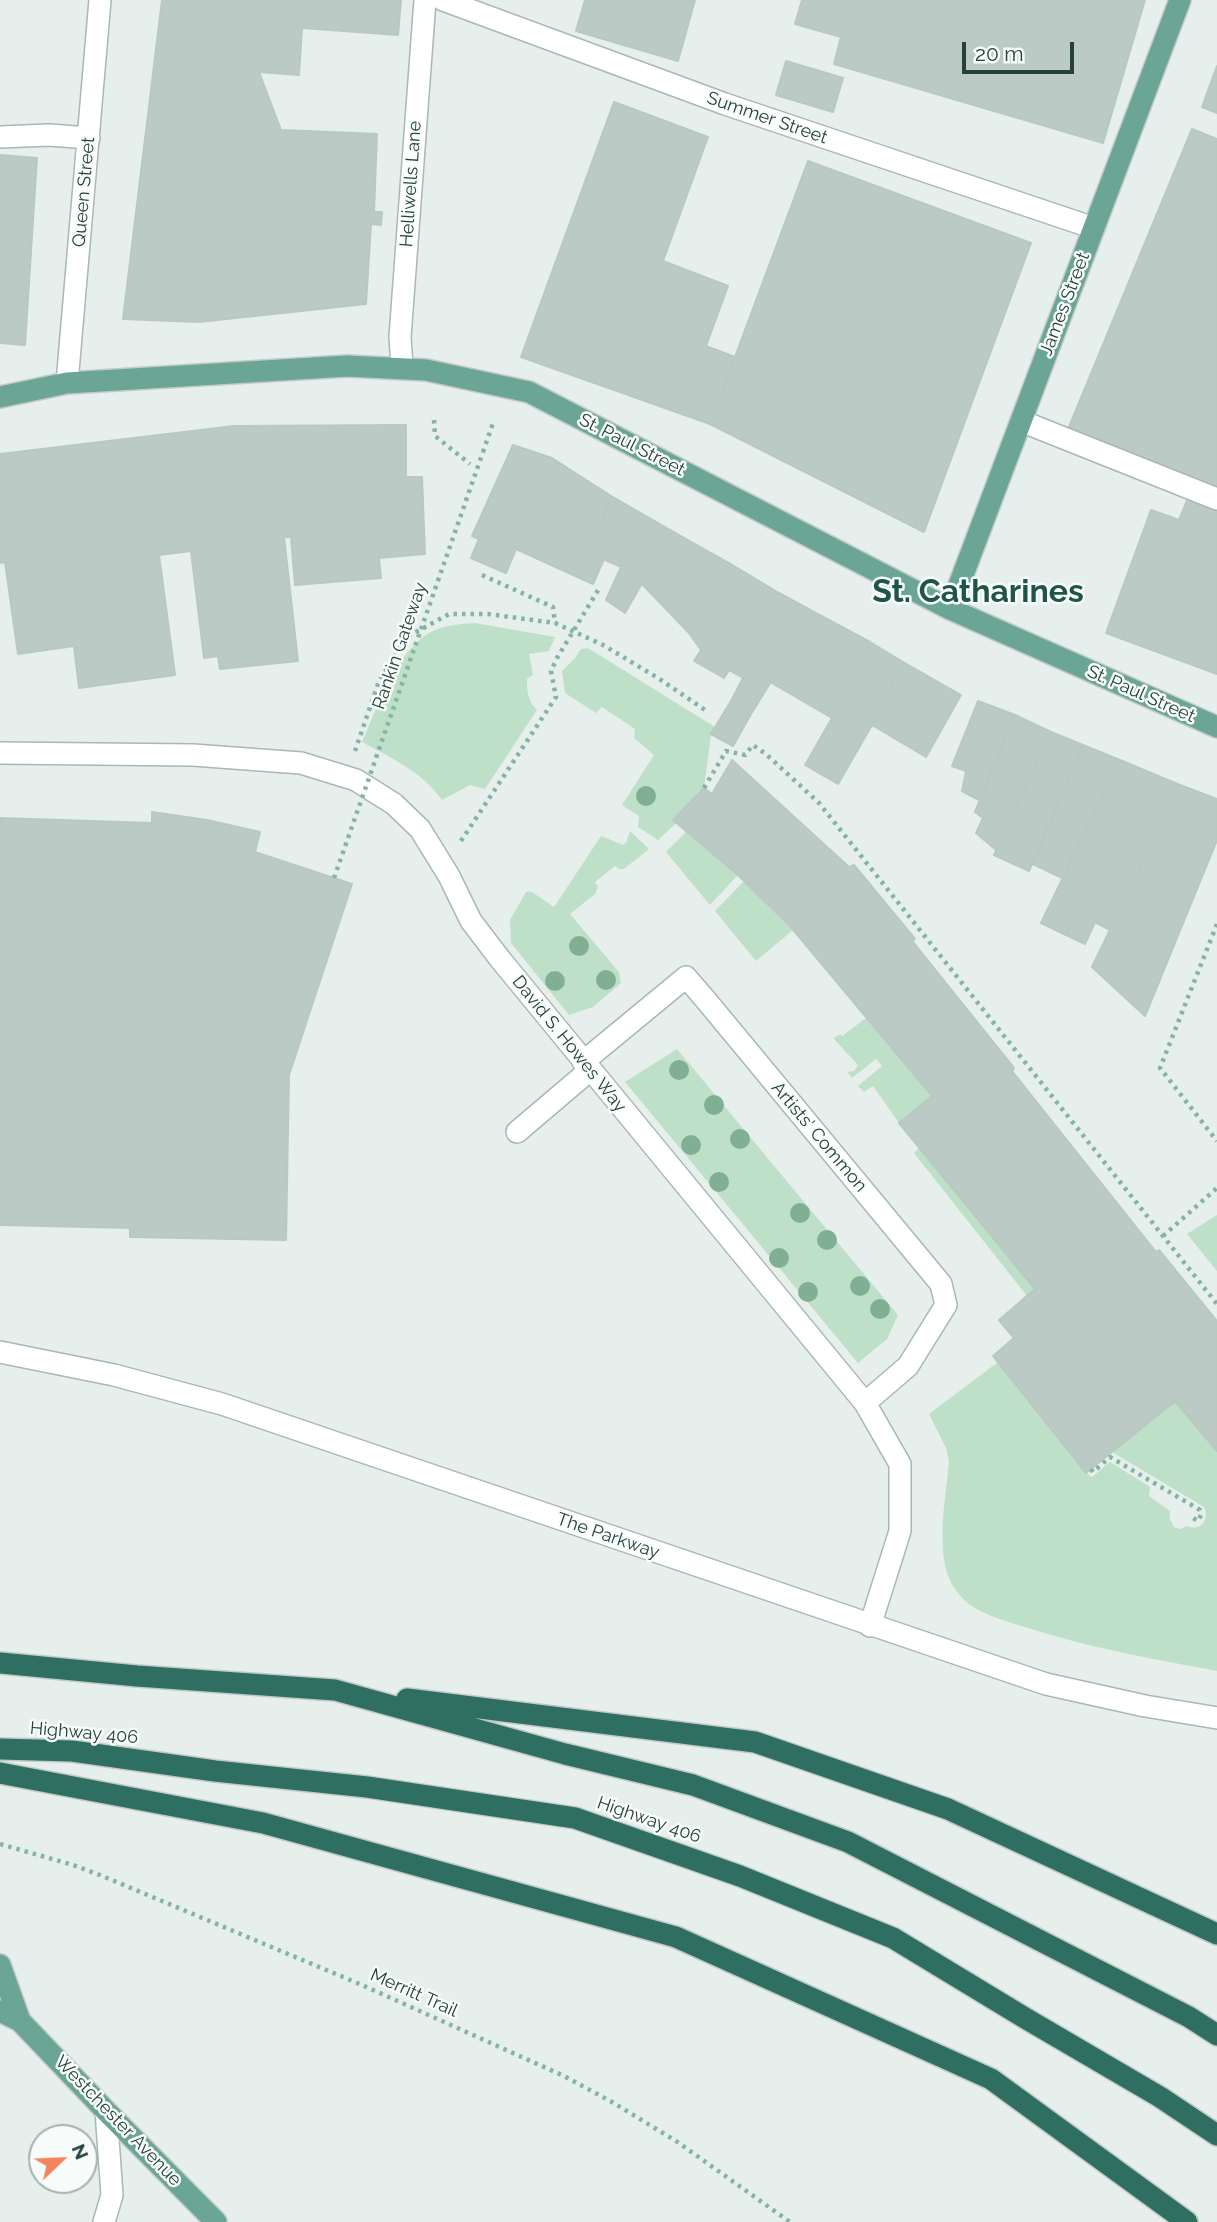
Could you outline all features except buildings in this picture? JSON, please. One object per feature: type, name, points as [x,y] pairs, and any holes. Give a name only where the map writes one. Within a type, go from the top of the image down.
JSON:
[{"type":"highway","points":[[0,1663],[335,1690],[755,1742],[948,1809],[1217,1934]]},
{"type":"highway","points":[[335,1690],[565,1754],[693,1785],[848,1842],[1189,2017],[1217,2035]]},
{"type":"highway","name":"Highway 406","points":[[0,1749],[72,1751],[215,1771],[367,1787],[575,1818],[740,1876],[893,1938],[1160,2097],[1217,2136]]},
{"type":"highway","points":[[0,1773],[263,1823],[676,1937],[991,2079],[1187,2222]]},
{"type":"main road","name":"James Street","points":[[950,609],[1180,0]]},
{"type":"main road","name":"St. Paul Street","points":[[0,397],[67,383],[347,366],[402,367],[438,372],[529,392],[950,609],[1217,727]]},
{"type":"main road","name":"Westchester Avenue","points":[[0,1965],[20,2021]]},
{"type":"main road","name":"Westchester Avenue","points":[[0,2011],[20,2021],[216,2222]]},
{"type":"main road","points":[[0,2028],[20,2021]]},
{"type":"street","name":"Queen Street","points":[[67,383],[100,0]]},
{"type":"street","name":"Helliwells Lane","points":[[402,367],[400,337],[425,0]]},
{"type":"street","name":"Summer Street","points":[[443,0],[725,104],[1094,228]]},
{"type":"street","points":[[0,137],[49,135],[89,138]]},
{"type":"street","points":[[1021,421],[1217,499]]},
{"type":"street","name":"David S. Howes Way","points":[[0,754],[192,755],[301,763],[356,780],[394,804],[420,829],[444,867],[471,921],[586,1066],[865,1403],[900,1464],[900,1531],[870,1626]]},
{"type":"street","name":"Artists' Common","points":[[586,1066],[686,977],[731,1030],[941,1284],[946,1305],[908,1366],[865,1403]]},
{"type":"street","points":[[517,1132],[586,1066]]},
{"type":"street","name":"The Parkway","points":[[0,1352],[114,1375],[222,1404],[1046,1684],[1145,1706],[1217,1718]]},
{"type":"street","points":[[104,2222],[112,2195],[106,2112]]},
{"type":"path","points":[[433,420],[435,436],[470,464]]},
{"type":"path","name":"Rankin Gateway","points":[[334,878],[493,423]]},
{"type":"path","points":[[482,575],[553,607],[555,624]]},
{"type":"path","points":[[444,867],[555,697],[551,671],[600,587]]},
{"type":"path","points":[[346,777],[379,681],[407,637],[449,614],[488,614],[555,624],[603,645],[708,712]]},
{"type":"path","points":[[704,788],[726,751],[745,755],[753,745],[819,803],[1217,1304]]},
{"type":"path","points":[[1217,923],[1160,1068],[1217,1141]]},
{"type":"path","points":[[1163,1236],[1217,1188]]},
{"type":"path","points":[[1091,1469],[1093,1472],[1110,1457],[1199,1510],[1201,1515],[1198,1521],[1193,1518]]},
{"type":"path","name":"Merritt Trail","points":[[0,1844],[100,1875],[362,1985],[564,2076],[676,2141],[790,2222]]},
{"type":"green space","points":[[475,623],[555,637],[549,651],[529,654],[533,675],[527,679],[528,692],[537,710],[485,789],[470,785],[442,800],[416,774],[362,742],[386,686],[412,648],[435,630]]},
{"type":"green space","points":[[588,648],[715,727],[711,734],[704,788],[674,820],[676,823],[658,840],[638,827],[639,816],[622,805],[654,755],[634,738],[635,729],[602,707],[596,713],[565,693],[562,671],[581,649]]},
{"type":"green space","points":[[630,831],[649,849],[624,869],[615,866],[595,882],[598,887],[595,894],[570,914],[619,972],[621,983],[593,1007],[569,1015],[511,943],[510,920],[526,892],[532,892],[554,907],[601,836],[623,845]]},
{"type":"green space","points":[[686,832],[738,875],[710,905],[666,852]]},
{"type":"green space","points":[[744,881],[793,930],[756,961],[715,911]]},
{"type":"green space","points":[[866,1018],[932,1096],[899,1123],[873,1086],[864,1092],[858,1086],[882,1066],[876,1059],[852,1078],[847,1072],[854,1071],[858,1065],[833,1038],[841,1034],[842,1036]]},
{"type":"green space","points":[[677,1049],[898,1315],[887,1339],[858,1363],[625,1082]]},
{"type":"green space","points":[[919,1148],[1035,1289],[1027,1296],[914,1153]]},
{"type":"green space","points":[[1217,1215],[1217,1271],[1187,1234]]},
{"type":"green space","points":[[998,1362],[1086,1473],[1092,1477],[1110,1462],[1150,1487],[1149,1496],[1170,1511],[1174,1527],[1180,1529],[1200,1526],[1206,1516],[1204,1507],[1112,1452],[1175,1401],[1217,1451],[1217,1671],[1051,1635],[975,1608],[955,1589],[945,1565],[942,1536],[949,1461],[946,1448],[929,1414]]},
{"type":"district","name":"St. Catharines","points":[[978,592]]}]
